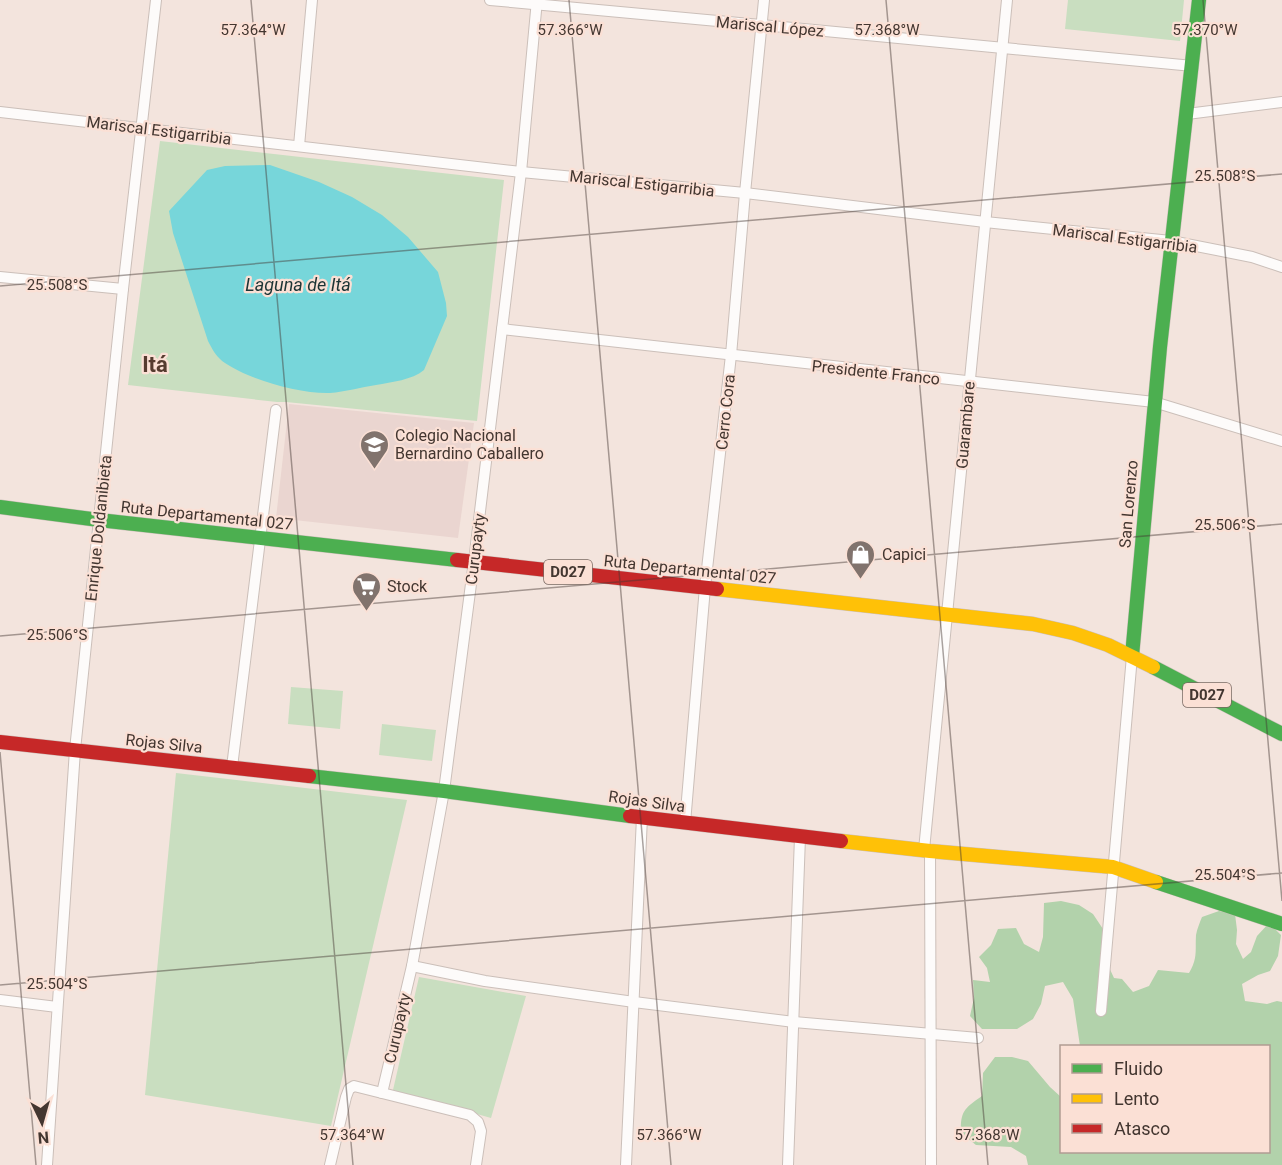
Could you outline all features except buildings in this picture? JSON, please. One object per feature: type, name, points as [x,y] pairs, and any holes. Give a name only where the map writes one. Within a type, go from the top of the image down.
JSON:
[{"type":"street","name":"Enrique Doldanibieta","points":[[46,1165],[75,750],[156,0]]},
{"type":"street","points":[[299,146],[312,0]]},
{"type":"street","name":"Mariscal López","points":[[490,0],[537,2],[1193,66]]},
{"type":"street","name":"Cerro Cora","points":[[685,823],[705,587],[731,355],[764,0]]},
{"type":"street","name":"Guarambare","points":[[930,1165],[927,850],[947,614],[1007,0]]},
{"type":"street","name":"San Lorenzo","points":[[1101,1011],[1154,402],[1199,0]]},
{"type":"street","name":"Curupayty","points":[[382,1093],[412,966],[444,791],[521,172],[537,2]]},
{"type":"street","points":[[1187,114],[1282,102]]},
{"type":"street","name":"Mariscal Estigarribia","points":[[0,112],[521,172],[745,193],[985,222],[1171,241],[1252,257],[1282,267]]},
{"type":"street","points":[[0,277],[123,289]]},
{"type":"street","name":"Presidente Franco","points":[[502,329],[1154,402],[1282,441]]},
{"type":"street","points":[[232,767],[276,410]]},
{"type":"street","name":"Ruta Departamental 027","points":[[0,507],[1033,624],[1073,633],[1108,645],[1282,734]]},
{"type":"street","name":"Rojas Silva","points":[[0,742],[444,791],[800,837],[1113,867],[1282,924]]},
{"type":"street","points":[[626,1165],[642,817]]},
{"type":"street","points":[[788,1165],[800,837]]},
{"type":"street","points":[[412,966],[485,981],[634,1002],[794,1022],[978,1038]]},
{"type":"street","points":[[0,1000],[57,1007]]},
{"type":"street","points":[[330,1165],[349,1089],[354,1086],[470,1115],[478,1122],[481,1131],[476,1165]]},
{"type":"shaded area","name":"Colegio Nacional Bernardino Caballero","points":[[289,404],[474,423],[458,538],[276,518]]},
{"type":"green space","points":[[1068,0],[1184,0],[1180,41],[1065,29]]},
{"type":"green space","points":[[160,141],[504,180],[477,421],[128,385]]},
{"type":"green space","points":[[291,687],[343,691],[340,729],[288,724]]},
{"type":"green space","points":[[382,724],[436,730],[432,761],[379,755]]},
{"type":"green space","points":[[176,773],[407,800],[331,1126],[145,1095]]},
{"type":"green space","points":[[1061,901],[1079,905],[1093,914],[1103,929],[1107,963],[1114,978],[1122,979],[1133,992],[1149,986],[1158,970],[1189,973],[1195,958],[1196,935],[1202,917],[1219,911],[1235,914],[1236,944],[1243,959],[1251,952],[1257,936],[1269,923],[1281,935],[1278,956],[1270,971],[1242,984],[1245,1001],[1267,1004],[1282,1002],[1282,1165],[1028,1165],[1026,1156],[1011,1147],[976,1145],[961,1133],[961,1120],[965,1111],[982,1096],[983,1073],[995,1057],[1012,1057],[1028,1061],[1060,1096],[1060,1153],[1270,1153],[1270,1045],[1080,1045],[1073,999],[1063,982],[1045,986],[1041,1004],[1033,1019],[1017,1029],[982,1029],[970,1016],[974,998],[973,980],[990,982],[987,968],[979,957],[991,945],[998,929],[1016,928],[1024,944],[1039,952],[1043,937],[1044,903]]},
{"type":"green space","points":[[419,977],[526,996],[491,1118],[393,1090]]},
{"type":"water","name":"Laguna de Itá","points":[[270,165],[319,182],[352,197],[382,215],[408,237],[438,272],[447,316],[424,370],[395,382],[318,393],[290,388],[248,375],[222,361],[215,353],[208,341],[173,233],[169,211],[207,170],[225,166]]},
{"type":"traffic: fast","points":[[1132,656],[1160,347],[1199,0]]},
{"type":"traffic: fast","points":[[0,507],[457,560]]},
{"type":"traffic: fast","points":[[1153,667],[1282,734]]},
{"type":"traffic: fast","points":[[309,776],[444,791],[630,816]]},
{"type":"traffic: fast","points":[[1156,882],[1282,924]]},
{"type":"traffic: slow","points":[[717,589],[1033,624],[1073,633],[1108,645],[1153,667]]},
{"type":"traffic: slow","points":[[841,841],[1113,867],[1156,882]]},
{"type":"traffic: jam","points":[[457,560],[717,589]]},
{"type":"traffic: jam","points":[[0,742],[309,776]]},
{"type":"traffic: jam","points":[[630,816],[841,841]]},
{"type":"place","name":"Colegio Nacional Bernardino Caballero","points":[[374,470]]},
{"type":"place","name":"Capici","points":[[861,580]]},
{"type":"place","name":"Stock","points":[[366,612]]},
{"type":"district","name":"Itá","points":[[155,364]]}]
